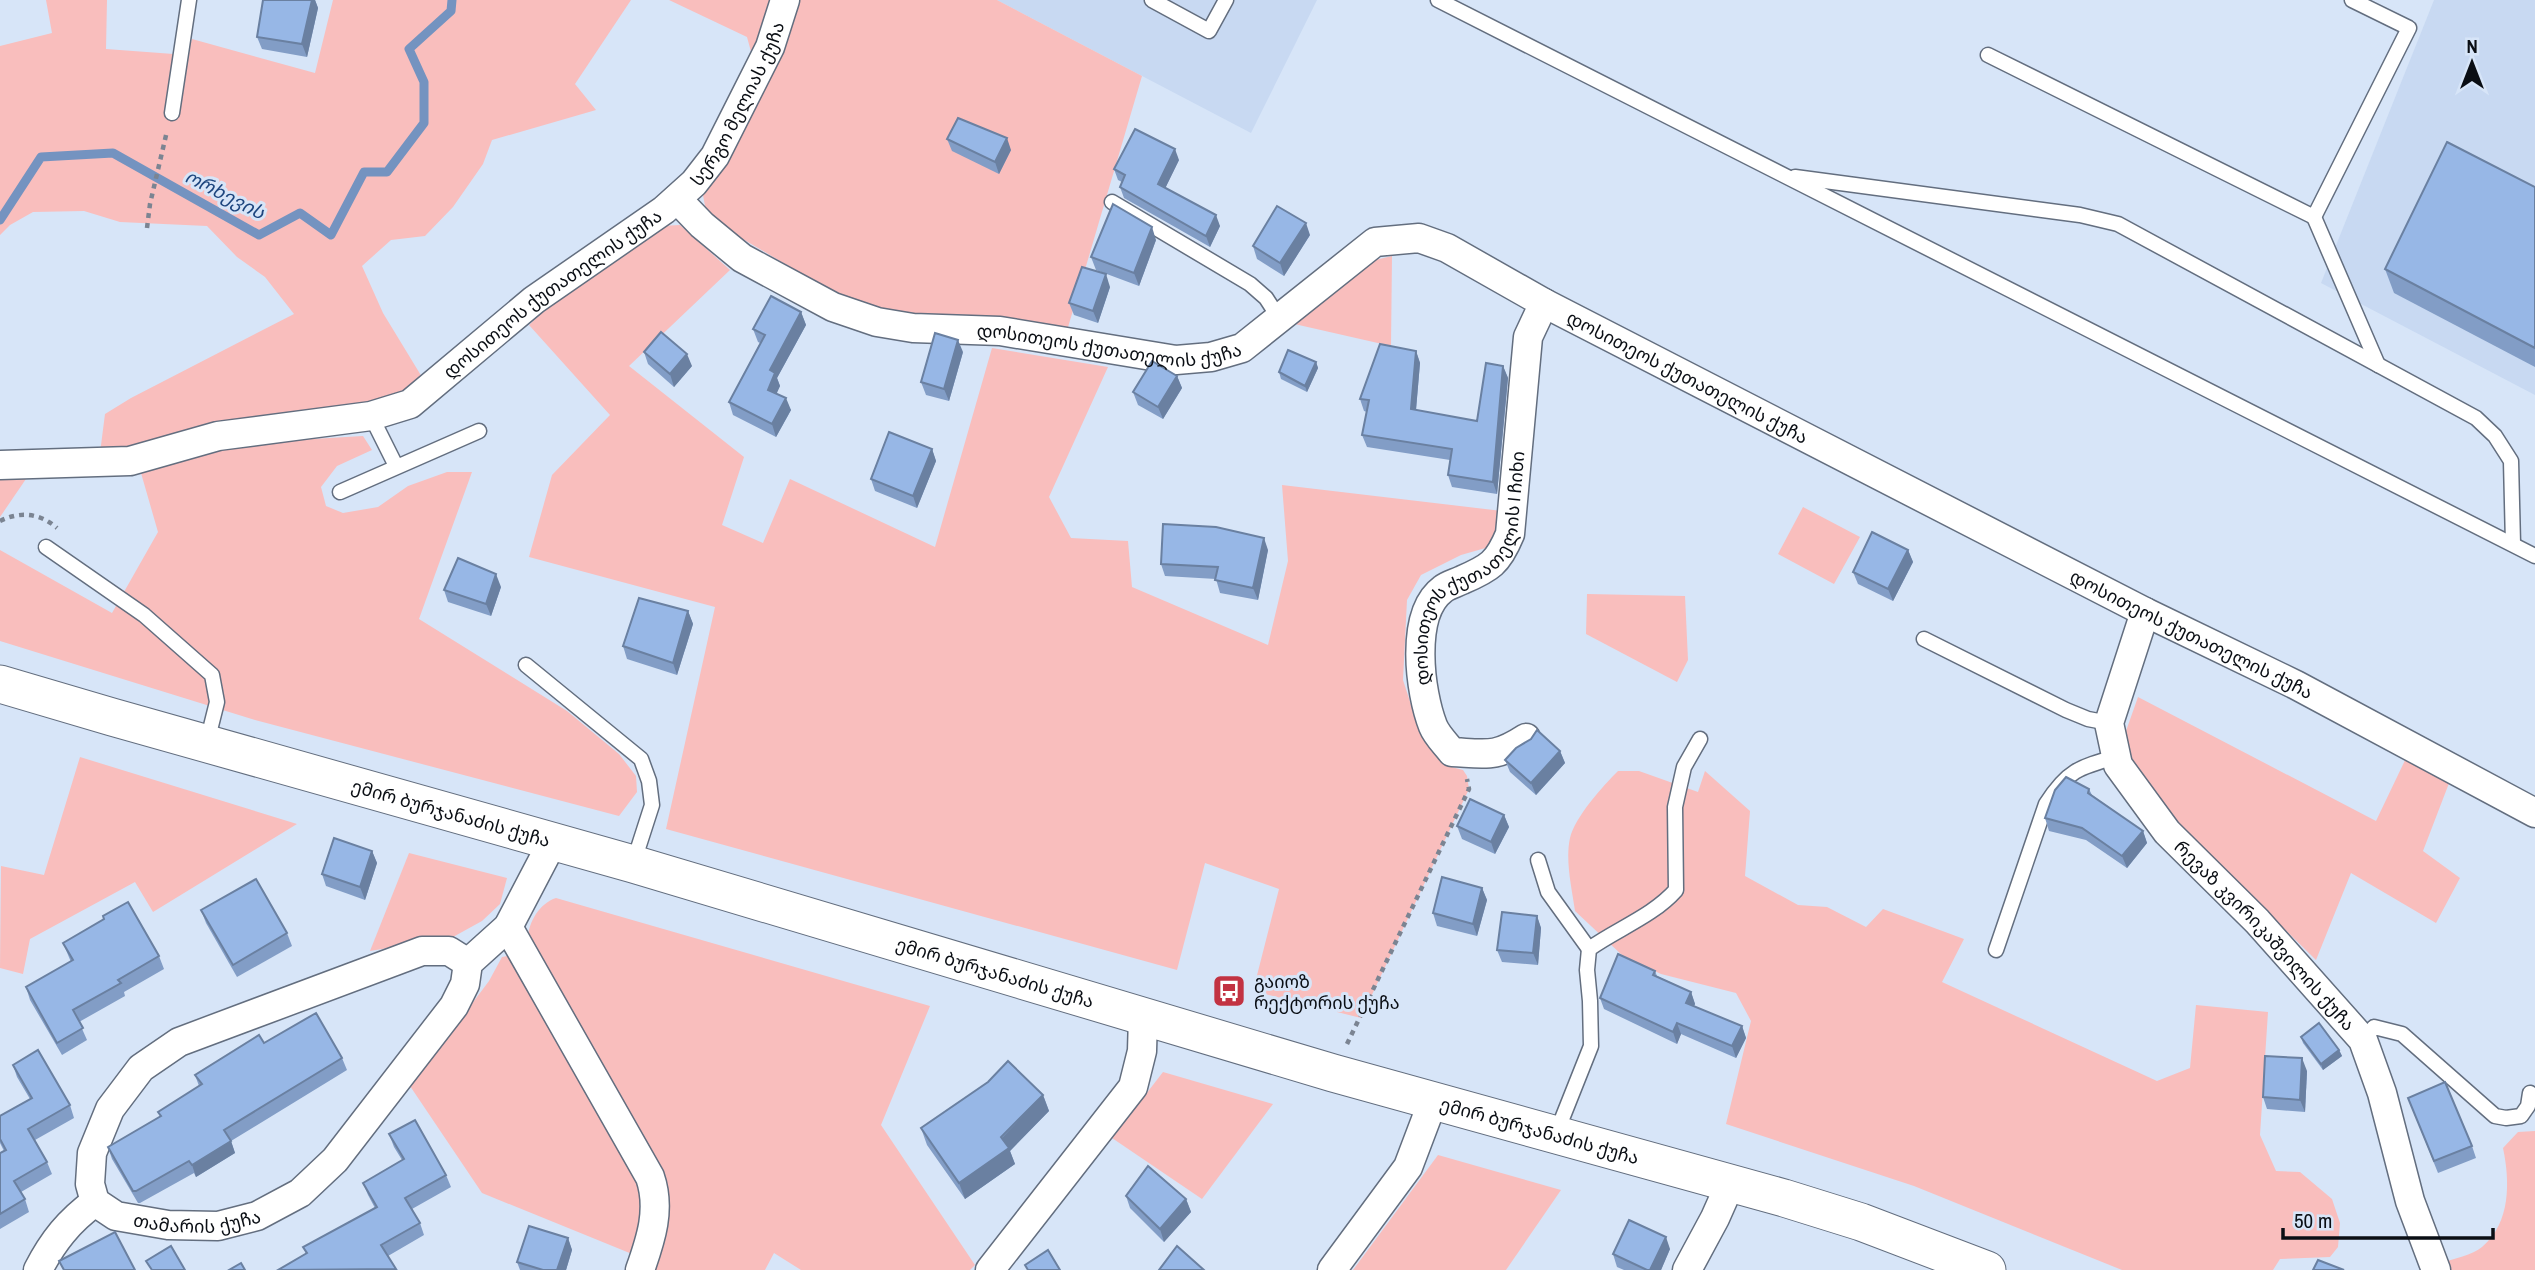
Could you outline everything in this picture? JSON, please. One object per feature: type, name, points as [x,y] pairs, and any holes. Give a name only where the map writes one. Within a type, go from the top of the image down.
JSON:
[{"type":"street","name":"სერგო მელიას ქუჩა","points":[[677,199],[694,183],[715,156],[770,47],[785,0]]},
{"type":"street","name":"დოსითეოს ქუთათელის ქუჩა","points":[[0,465],[130,461],[218,436],[371,416],[410,404],[534,300],[677,199],[702,225],[741,258],[832,307],[877,322],[913,328],[1000,331],[1176,360],[1211,357],[1242,348],[1375,242],[1419,238],[1447,248],[1544,303],[2145,612],[2296,685],[2535,813]]},
{"type":"street","name":"დოსითეოს ქუთათელის I ჩიხი","points":[[1452,752],[1434,728],[1420,676],[1424,622],[1433,600],[1443,589],[1490,567],[1501,556],[1510,534],[1528,337],[1544,303]]},
{"type":"street","name":"რევაზ კვირიკაშვილის ქუჩა","points":[[2145,612],[2109,723],[2118,765],[2167,832],[2257,922],[2363,1040],[2382,1093],[2410,1201],[2436,1270]]},
{"type":"street","name":"ემირ ბურჯანაძის ქუჩა","points":[[0,684],[633,864],[1333,1073],[1731,1182],[1861,1222],[1987,1270]]},
{"type":"street","points":[[1452,752],[1504,752],[1526,738]]},
{"type":"street","points":[[38,1270],[72,1218],[94,1202],[90,1184],[92,1153],[110,1109],[141,1068],[179,1042],[422,951],[449,951],[468,963],[508,927],[553,841]]},
{"type":"street","points":[[508,927],[650,1177],[655,1193],[654,1220],[640,1270]]},
{"type":"street","name":"თამარის ქუჩა","points":[[94,1202],[116,1216],[168,1225],[218,1226],[257,1216],[300,1193],[335,1160],[454,1006],[465,985],[468,963]]},
{"type":"street","points":[[990,1270],[1133,1087],[1142,1051],[1143,1017]]},
{"type":"street","points":[[1332,1270],[1408,1167],[1433,1101]]},
{"type":"street","points":[[1687,1270],[1731,1182]]},
{"type":"lane","points":[[172,113],[189,0]]},
{"type":"lane","points":[[1152,0],[1209,31],[1226,0]]},
{"type":"lane","points":[[1438,0],[2535,556]]},
{"type":"lane","points":[[2314,217],[2409,29],[2352,0]]},
{"type":"lane","points":[[1989,55],[2314,217],[2378,365]]},
{"type":"lane","points":[[1784,176],[2080,215],[2118,224],[2476,418],[2495,436],[2511,461],[2512,544]]},
{"type":"lane","points":[[1112,202],[1250,284],[1266,298],[1279,318]]},
{"type":"lane","points":[[371,416],[396,466]]},
{"type":"lane","points":[[340,492],[479,431]]},
{"type":"lane","points":[[46,547],[144,615],[212,674],[218,702],[207,744]]},
{"type":"lane","points":[[1924,639],[2066,710],[2088,719],[2109,723]]},
{"type":"lane","points":[[526,665],[641,759],[649,781],[652,805],[633,864]]},
{"type":"lane","points":[[1589,948],[1663,904],[1675,890],[1675,807],[1684,767],[1700,739]]},
{"type":"lane","points":[[1996,950],[2046,804],[2060,783],[2083,766],[2116,757]]},
{"type":"lane","points":[[1538,860],[1548,892],[1589,948],[1587,971],[1591,1046],[1556,1134]]},
{"type":"lane","points":[[2363,1040],[2374,1027],[2402,1034],[2495,1116],[2521,1116],[2528,1106],[2530,1093]]},
{"type":"path","points":[[147,228],[161,158]]},
{"type":"path","points":[[1333,1073],[1469,789],[1467,776],[1452,752]]},
{"type":"shaded area","points":[[46,0],[107,0],[106,49],[187,55],[192,39],[315,73],[333,0],[631,0],[575,84],[596,110],[492,140],[483,164],[453,207],[425,236],[391,240],[362,266],[383,313],[425,382],[364,407],[125,451],[100,453],[105,414],[294,314],[265,277],[237,257],[207,226],[120,222],[84,211],[33,212],[10,225],[0,235],[0,46],[52,33]]},
{"type":"shaded area","points":[[669,0],[777,0],[753,59],[747,37]]},
{"type":"shaded area","points":[[799,0],[997,0],[1142,76],[1066,334],[892,316],[831,291],[724,228],[706,211],[702,190],[795,14]]},
{"type":"shaded area","points":[[997,0],[1317,0],[1251,133]]},
{"type":"shaded area","points":[[2434,0],[2535,0],[2535,395],[2321,283]]},
{"type":"shaded area","points":[[680,225],[730,270],[629,366],[744,457],[722,525],[763,543],[790,479],[935,547],[992,348],[1108,367],[1049,497],[1071,538],[1128,541],[1132,587],[1268,645],[1288,561],[1282,485],[1502,511],[1498,537],[1489,547],[1461,555],[1421,575],[1407,600],[1403,680],[1415,717],[1444,765],[1463,770],[1469,789],[1361,1018],[1253,991],[1279,889],[1205,863],[1177,970],[666,829],[715,607],[529,557],[552,475],[610,415],[529,325],[559,296],[661,226]]},
{"type":"shaded area","points":[[1392,256],[1391,346],[1290,323],[1363,263]]},
{"type":"shaded area","points":[[363,436],[372,450],[337,466],[321,487],[326,506],[343,513],[378,507],[408,486],[447,472],[472,472],[419,619],[567,711],[619,754],[636,776],[637,792],[619,816],[255,720],[0,641],[0,550],[112,613],[158,532],[141,473],[245,443]]},
{"type":"shaded area","points":[[0,476],[28,476],[0,517]]},
{"type":"shaded area","points":[[1803,507],[1860,537],[1834,584],[1778,554]]},
{"type":"shaded area","points":[[1587,594],[1685,596],[1688,660],[1677,682],[1586,634]]},
{"type":"shaded area","points":[[2138,697],[2376,821],[2408,754],[2451,778],[2423,851],[2460,878],[2436,923],[2351,873],[2316,960],[2162,809],[2132,771],[2126,751],[2126,731]]},
{"type":"shaded area","points":[[80,757],[297,824],[153,912],[135,882],[30,939],[23,974],[0,968],[1,866],[44,875]]},
{"type":"shaded area","points":[[1618,771],[1639,771],[1698,792],[1705,771],[1750,811],[1745,876],[1798,905],[1827,907],[1866,927],[1883,909],[1964,939],[1942,982],[2157,1081],[2190,1068],[2196,1005],[2268,1012],[2260,1135],[2276,1171],[2300,1172],[2332,1199],[2340,1223],[2338,1247],[2330,1257],[2280,1259],[2273,1270],[2122,1270],[1914,1186],[1726,1124],[1751,1021],[1736,993],[1661,974],[1623,956],[1575,911],[1569,865],[1570,838],[1583,812]]},
{"type":"shaded area","points":[[409,853],[507,878],[500,904],[482,921],[453,937],[370,951]]},
{"type":"shaded area","points":[[556,898],[930,1006],[881,1125],[975,1265],[970,1270],[801,1270],[774,1253],[765,1270],[651,1270],[666,1229],[528,939],[536,914],[550,900]]},
{"type":"shaded area","points":[[513,955],[648,1189],[637,1256],[482,1193],[410,1086],[489,981],[502,957]]},
{"type":"shaded area","points":[[1163,1072],[1273,1104],[1202,1199],[1112,1138]]},
{"type":"shaded area","points":[[2535,1131],[2535,1270],[2446,1270],[2440,1263],[2473,1252],[2492,1237],[2506,1201],[2507,1174],[2503,1148],[2518,1132]]},
{"type":"shaded area","points":[[1438,1155],[1561,1190],[1506,1270],[1353,1270]]},
{"type":"building","points":[[263,0],[312,0],[302,44],[257,37]]},
{"type":"building","points":[[958,118],[1007,138],[995,162],[947,139]]},
{"type":"building","points":[[1135,129],[1175,149],[1158,184],[1216,215],[1206,236],[1120,187],[1125,175],[1114,169]]},
{"type":"building","points":[[2447,142],[2535,187],[2535,348],[2385,269]]},
{"type":"building","points":[[1113,204],[1152,227],[1134,273],[1091,257]]},
{"type":"building","points":[[1277,206],[1306,223],[1280,263],[1253,246]]},
{"type":"building","points":[[1082,267],[1106,274],[1093,311],[1069,303]]},
{"type":"building","points":[[771,296],[801,312],[770,370],[775,373],[768,390],[786,398],[772,424],[729,402],[765,335],[753,329]]},
{"type":"building","points":[[661,332],[687,354],[670,374],[644,352]]},
{"type":"building","points":[[935,333],[958,340],[944,389],[921,382]]},
{"type":"building","points":[[1380,344],[1416,351],[1411,409],[1477,421],[1486,363],[1503,366],[1493,482],[1448,475],[1452,449],[1362,435],[1369,400],[1360,399]]},
{"type":"building","points":[[1288,350],[1316,362],[1305,386],[1279,372]]},
{"type":"building","points":[[1152,361],[1177,376],[1158,407],[1133,392]]},
{"type":"building","points":[[889,432],[932,449],[913,496],[871,479]]},
{"type":"building","points":[[1163,524],[1216,527],[1264,538],[1253,588],[1215,580],[1218,567],[1161,564]]},
{"type":"building","points":[[1872,532],[1908,550],[1888,589],[1853,572]]},
{"type":"building","points":[[458,558],[496,574],[486,604],[444,590]]},
{"type":"building","points":[[639,598],[688,611],[673,663],[623,646]]},
{"type":"building","points":[[1537,730],[1560,751],[1531,783],[1505,760],[1516,748],[1531,739]]},
{"type":"building","points":[[2066,777],[2089,789],[2088,793],[2143,831],[2122,856],[2082,828],[2045,818],[2055,790]]},
{"type":"building","points":[[1470,799],[1504,815],[1491,842],[1457,826]]},
{"type":"building","points":[[334,838],[372,851],[360,887],[322,874]]},
{"type":"building","points":[[1442,877],[1482,888],[1473,924],[1433,913]]},
{"type":"building","points":[[256,879],[287,933],[233,965],[201,910]]},
{"type":"building","points":[[128,902],[159,956],[118,980],[121,983],[73,1010],[83,1028],[57,1043],[26,987],[73,960],[63,943]]},
{"type":"building","points":[[1502,912],[1537,916],[1533,953],[1497,950]]},
{"type":"building","points":[[1618,954],[1655,971],[1653,975],[1691,992],[1686,1003],[1742,1026],[1732,1046],[1677,1023],[1673,1032],[1600,998]]},
{"type":"building","points":[[316,1013],[342,1058],[224,1130],[231,1141],[192,1165],[189,1161],[133,1191],[108,1147],[161,1116],[158,1112],[202,1084],[195,1075],[259,1035],[264,1043]]},
{"type":"building","points":[[2319,1023],[2339,1050],[2321,1064],[2301,1037]]},
{"type":"building","points":[[38,1050],[70,1105],[28,1129],[47,1162],[14,1181],[25,1199],[0,1214],[0,1153],[6,1150],[0,1139],[0,1116],[32,1098],[13,1065]]},
{"type":"building","points":[[2265,1056],[2302,1058],[2300,1100],[2263,1097]]},
{"type":"building","points":[[1008,1061],[1043,1095],[1001,1137],[1009,1148],[959,1183],[921,1128],[988,1082]]},
{"type":"building","points":[[2445,1082],[2472,1146],[2434,1161],[2408,1098]]},
{"type":"building","points":[[415,1120],[446,1175],[405,1198],[420,1223],[381,1245],[396,1269],[278,1270],[307,1253],[303,1247],[377,1207],[363,1183],[404,1159],[389,1134]]},
{"type":"building","points":[[1148,1166],[1186,1199],[1160,1229],[1126,1196]]},
{"type":"building","points":[[1629,1220],[1666,1237],[1650,1270],[1613,1254]]},
{"type":"building","points":[[529,1226],[568,1238],[557,1270],[543,1270],[517,1262]]},
{"type":"building","points":[[115,1232],[135,1270],[64,1270],[59,1261]]},
{"type":"building","points":[[171,1246],[185,1270],[152,1270],[146,1261]]},
{"type":"building","points":[[1177,1246],[1204,1270],[1159,1270]]},
{"type":"building","points":[[1048,1250],[1060,1270],[1028,1270],[1025,1265]]},
{"type":"building","points":[[2318,1260],[2344,1270],[2313,1270]]},
{"type":"building","points":[[241,1263],[245,1270],[229,1270]]},
{"type":"waterway","name":"ორხევის","points":[[0,220],[41,157],[113,153],[259,235],[300,213],[331,235],[364,172],[387,172],[424,123],[424,82],[409,49],[451,11],[452,0]]},
{"type":"place","name":"გაიოზ რექტორის ქუჩა","points":[[1229,991]]}]
